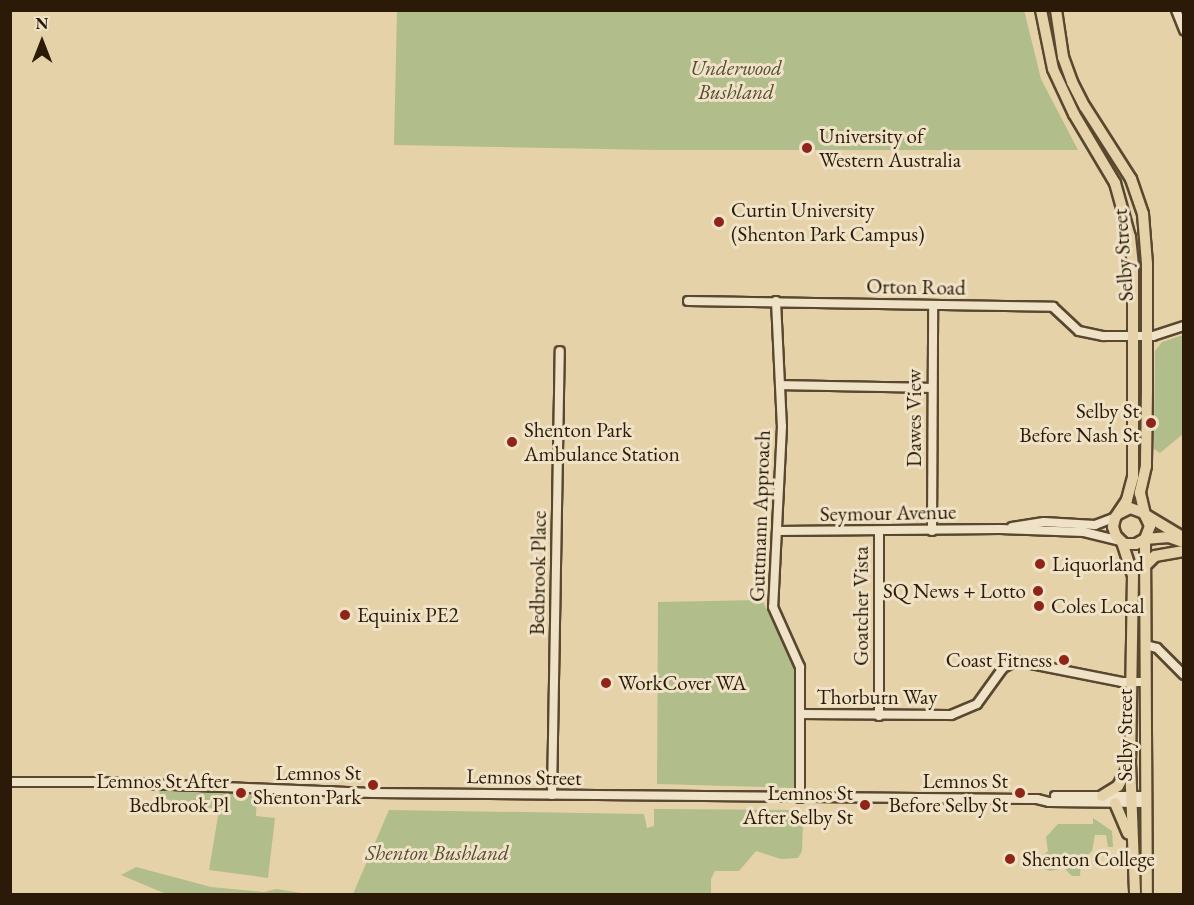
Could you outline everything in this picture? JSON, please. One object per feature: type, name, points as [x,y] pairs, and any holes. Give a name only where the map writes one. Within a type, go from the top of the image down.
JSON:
[{"type":"main road","name":"Selby Street","points":[[1041,10],[1047,51],[1061,88],[1105,162],[1127,219],[1133,266],[1133,477],[1126,500],[1117,515]]},
{"type":"main road","name":"Selby Street","points":[[1056,10],[1063,57],[1072,82],[1084,107],[1131,179],[1143,214],[1147,264],[1146,466],[1140,494],[1146,515]]},
{"type":"main road","points":[[1127,219],[1143,214]]},
{"type":"main road","points":[[1133,508],[1184,540],[1169,537],[1145,539],[1135,545],[1120,541],[1113,528],[1117,515],[1133,508]]},
{"type":"main road","points":[[1145,539],[1150,528],[1146,515]]},
{"type":"main road","name":"Selby Street","points":[[1145,539],[1144,800],[1147,894]]},
{"type":"main road","name":"Selby Street","points":[[1120,541],[1133,573],[1130,762],[1135,894]]},
{"type":"main road","points":[[1145,566],[1155,556],[1184,551]]},
{"type":"main road","points":[[1102,796],[1125,778],[1130,762]]},
{"type":"main road","points":[[1115,803],[1126,826],[1132,854]]},
{"type":"street","points":[[1176,10],[1184,30]]},
{"type":"street","name":"Orton Road","points":[[688,301],[1053,307],[1086,334],[1147,336],[1184,326]]},
{"type":"street","name":"Guttmann Approach","points":[[776,301],[782,426],[773,610],[800,667],[800,798]]},
{"type":"street","name":"Dawes View","points":[[932,531],[933,305]]},
{"type":"street","name":"Bedbrook Place","points":[[552,795],[560,351]]},
{"type":"street","points":[[780,385],[932,388]]},
{"type":"street","name":"Seymour Avenue","points":[[1000,529],[1044,522],[1095,525],[1117,515]]},
{"type":"street","name":"Seymour Avenue","points":[[777,531],[1000,529],[1084,532],[1120,541]]},
{"type":"street","name":"Goatcher Vista","points":[[879,531],[879,716]]},
{"type":"street","points":[[1146,645],[1157,648],[1184,675]]},
{"type":"street","name":"Thorburn Way","points":[[800,714],[951,715],[977,704],[1003,668],[1016,661],[1131,682],[1145,682]]},
{"type":"street","name":"Lemnos Street","points":[[10,782],[97,782],[373,793],[1037,799],[1050,796],[1102,796],[1144,800]]},
{"type":"street","name":"Lemnos Street","points":[[1037,799],[1049,802],[1115,803],[1132,800]]},
{"type":"green space","name":"Underwood Bushland","points":[[1024,10],[1041,79],[1078,150],[658,150],[394,145],[397,11]]},
{"type":"green space","points":[[1183,335],[1183,434],[1160,453],[1154,449],[1155,351],[1162,342]]},
{"type":"green space","points":[[762,600],[794,665],[795,788],[657,784],[658,602]]},
{"type":"green space","points":[[159,790],[241,793],[241,796],[257,793],[256,816],[275,818],[268,878],[209,870],[219,810],[199,805],[181,805],[160,796]]},
{"type":"green space","name":"Shenton Bushland","points":[[654,809],[793,810],[794,817],[803,824],[802,851],[798,858],[781,859],[756,851],[739,871],[715,871],[711,879],[711,894],[353,894],[389,810],[644,814],[647,828],[654,826]]},
{"type":"green space","points":[[1093,818],[1112,831],[1113,847],[1108,847],[1106,835],[1095,835],[1092,851],[1081,861],[1080,876],[1072,876],[1064,868],[1050,871],[1037,866],[1040,858],[1048,851],[1046,837],[1058,824],[1093,824]]},
{"type":"green space","points":[[136,867],[211,887],[264,892],[276,889],[308,894],[166,894],[121,875]]},
{"type":"place","name":"University of Western Australia","points":[[807,148]]},
{"type":"place","name":"Curtin University (Shenton Park Campus)","points":[[719,222]]},
{"type":"place","name":"Selby St Before Nash St","points":[[1151,423]]},
{"type":"place","name":"Shenton Park Ambulance Station","points":[[512,442]]},
{"type":"place","name":"Liquorland","points":[[1040,564]]},
{"type":"place","name":"SQ News + Lotto","points":[[1038,591]]},
{"type":"place","name":"Coles Local","points":[[1039,606]]},
{"type":"place","name":"Equinix PE2","points":[[345,615]]},
{"type":"place","name":"Coast Fitness","points":[[1064,660]]},
{"type":"place","name":"WorkCover WA","points":[[606,683]]},
{"type":"place","name":"Lemnos St Shenton Park","points":[[373,785]]},
{"type":"place","name":"Lemnos St After Bedbrook Pl","points":[[241,793]]},
{"type":"place","name":"Lemnos St Before Selby St","points":[[1020,793]]},
{"type":"place","name":"Lemnos St After Selby St","points":[[865,805]]},
{"type":"place","name":"Shenton College","points":[[1010,859]]}]
